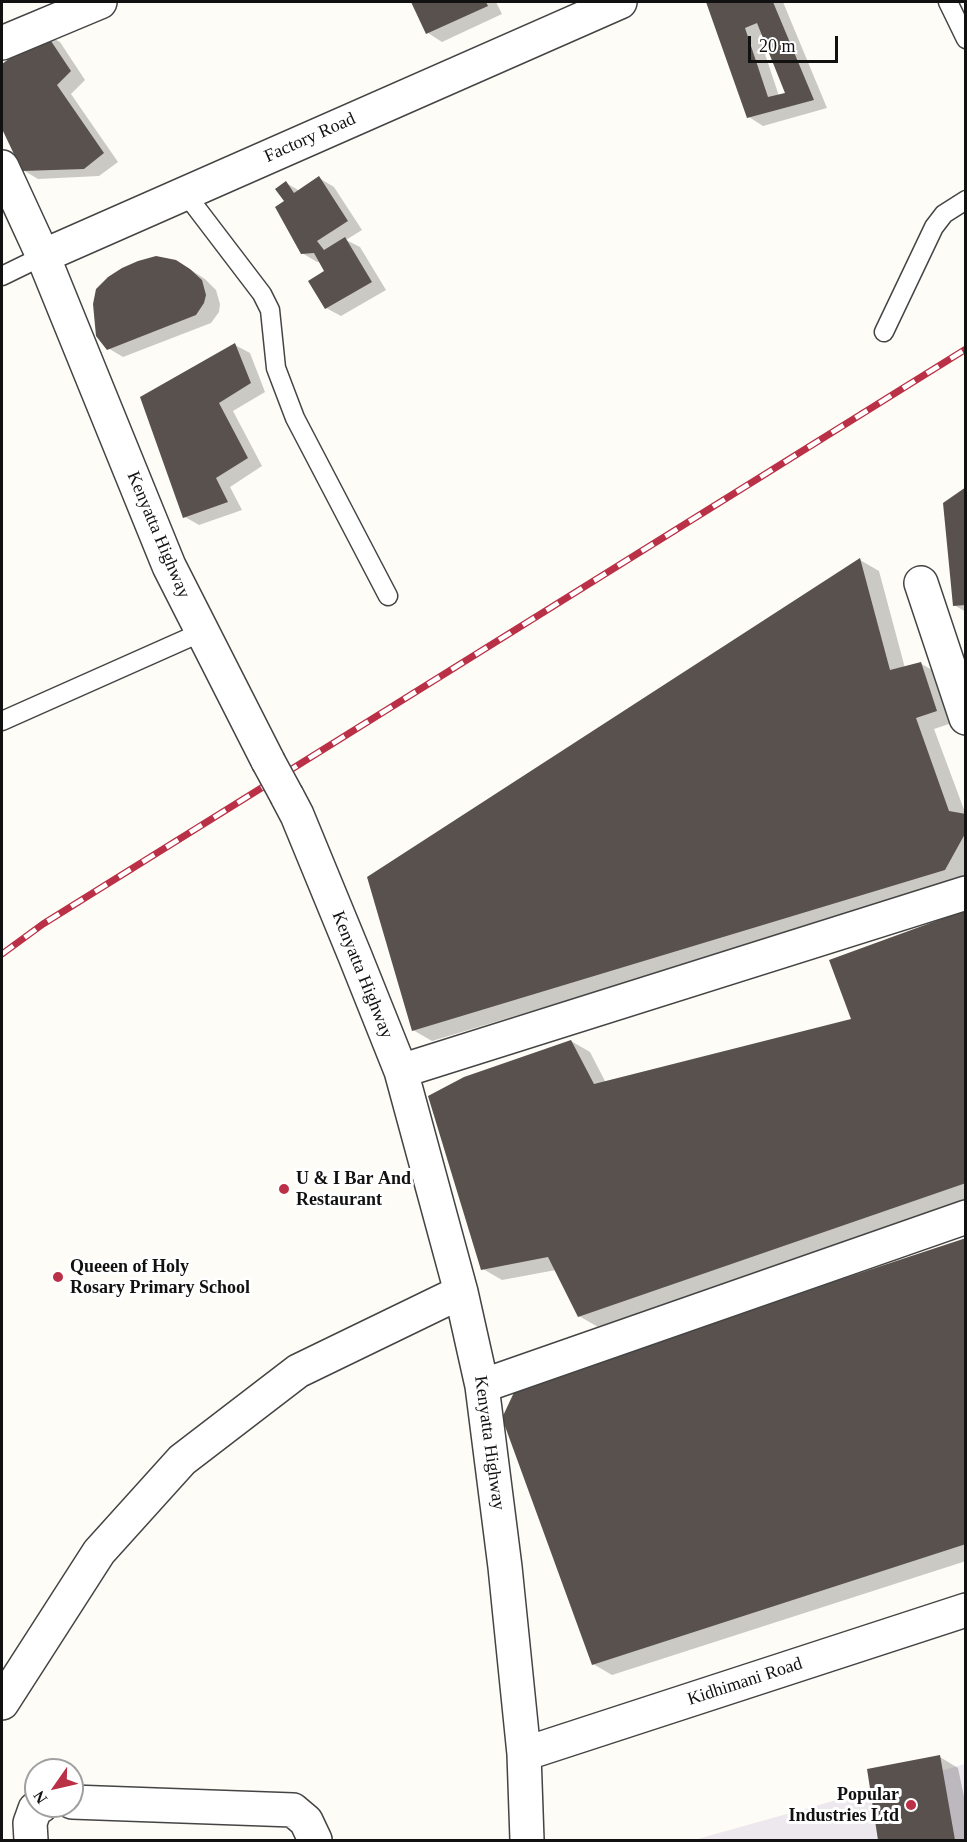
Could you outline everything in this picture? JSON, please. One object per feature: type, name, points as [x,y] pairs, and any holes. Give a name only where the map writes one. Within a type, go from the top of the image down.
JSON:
[{"type":"street","points":[[2,43],[100,2]]},
{"type":"street","name":"Factory Road","points":[[43,256],[620,2]]},
{"type":"street","name":"Kenyatta Highway","points":[[2,166],[43,256],[169,566],[297,815],[401,1071],[461,1292],[482,1386],[505,1567],[524,1754],[527,1840]]},
{"type":"street","points":[[921,583],[966,718]]},
{"type":"street","points":[[401,1071],[966,893]]},
{"type":"street","points":[[482,1386],[966,1217]]},
{"type":"street","points":[[2,1703],[99,1552],[182,1460],[298,1371],[461,1292]]},
{"type":"street","name":"Kidhimani Road","points":[[524,1754],[966,1610]]},
{"type":"street","points":[[84,1802],[293,1810],[306,1821],[315,1840]]},
{"type":"street","points":[[31,1840],[32,1818]]},
{"type":"lane","points":[[948,2],[966,39]]},
{"type":"lane","points":[[185,194],[262,294],[270,310],[276,368],[295,418],[388,596]]},
{"type":"lane","points":[[884,332],[934,227],[944,214],[966,200]]},
{"type":"lane","name":"Factory Road","points":[[2,276],[43,256]]},
{"type":"lane","points":[[2,721],[202,632]]},
{"type":"shaded area","points":[[965,1764],[965,1840],[694,1840]]},
{"type":"building","points":[[411,2],[486,2],[488,6],[426,34]]},
{"type":"building","points":[[706,2],[773,2],[814,100],[747,118]],"holes":[[[757,23],[785,93],[768,97],[745,28]]]},
{"type":"building","points":[[45,32],[71,71],[57,85],[104,153],[84,169],[22,171],[2,129],[2,64]]},
{"type":"building","points":[[319,176],[348,221],[317,241],[324,250],[345,237],[372,282],[325,309],[308,281],[324,271],[314,253],[301,254],[275,207],[284,201],[275,189],[286,181],[294,193]]},
{"type":"building","points":[[156,256],[176,260],[202,280],[206,295],[204,303],[196,315],[107,350],[96,336],[93,304],[96,289],[122,268]]},
{"type":"building","points":[[235,343],[251,383],[219,403],[248,458],[216,478],[228,502],[183,518],[140,397]]},
{"type":"building","points":[[966,487],[966,605],[953,606],[943,503]]},
{"type":"building","points":[[860,558],[890,670],[921,662],[937,711],[916,718],[949,811],[966,814],[966,832],[945,870],[412,1031],[367,877]]},
{"type":"building","points":[[966,910],[966,1183],[578,1317],[548,1257],[481,1270],[428,1096],[464,1077],[571,1040],[594,1084],[851,1019],[829,960]]},
{"type":"building","points":[[966,1238],[966,1544],[592,1665],[502,1418],[517,1386]]},
{"type":"building","name":"Popular Industries Ltd","points":[[940,1755],[955,1840],[878,1840],[867,1769]]},
{"type":"railway","points":[[2,954],[43,924],[966,349]]},
{"type":"place","name":"U & I Bar And Restaurant","points":[[284,1189]]},
{"type":"place","name":"Queeen of Holy Rosary Primary School","points":[[58,1277]]},
{"type":"place","name":"Popular Industries Ltd","points":[[911,1805]]}]
